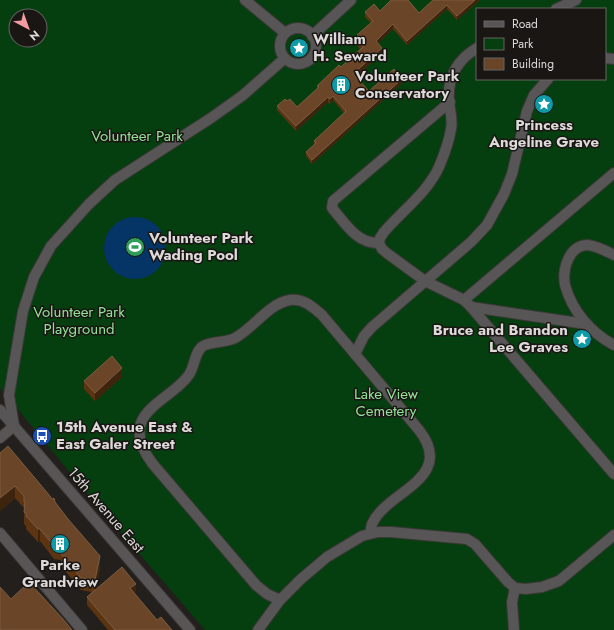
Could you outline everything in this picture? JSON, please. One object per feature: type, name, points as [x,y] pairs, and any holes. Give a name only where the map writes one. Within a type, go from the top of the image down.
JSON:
[{"type":"street","points":[[245,0],[285,33]]},
{"type":"street","points":[[312,36],[350,0]]},
{"type":"street","points":[[558,8],[576,0]]},
{"type":"street","points":[[302,29],[312,36],[315,47],[314,53],[310,59],[301,64],[295,64],[284,59],[280,49],[282,38],[285,33],[290,30],[302,29]]},
{"type":"street","points":[[476,49],[466,55],[457,66],[450,83],[452,128],[438,168],[422,193],[384,232],[379,243],[382,249],[388,254],[425,281],[468,304],[586,324]]},
{"type":"street","points":[[0,438],[14,426],[9,394],[22,311],[34,277],[51,246],[89,204],[115,180],[216,115],[242,96],[284,59]]},
{"type":"street","points":[[355,354],[364,336],[372,327],[477,236],[490,220],[504,194],[512,174],[526,111],[534,95],[547,80]]},
{"type":"street","points":[[379,243],[367,242],[354,233],[332,208],[333,201],[450,102]]},
{"type":"street","points":[[468,304],[614,173]]},
{"type":"street","points":[[614,255],[594,246],[580,247],[571,254],[566,262],[564,275],[568,292],[577,311],[586,324],[600,337],[614,345]]},
{"type":"street","points":[[280,600],[267,594],[256,584],[152,463],[142,446],[140,432],[141,423],[151,409],[188,376],[201,348],[237,337],[280,303],[294,300],[304,302],[313,307],[424,436],[430,452],[428,464],[423,474],[381,513],[372,524],[370,533]]},
{"type":"street","points":[[468,304],[614,474]]},
{"type":"street","name":"15th Avenue East","points":[[0,410],[190,630]]},
{"type":"street","points":[[258,630],[280,600],[301,579],[327,557],[362,536],[370,533],[391,532],[467,539],[475,544],[515,588],[534,588],[553,584],[574,569],[614,535]]},
{"type":"street","points":[[0,533],[82,630]]},
{"type":"street","points":[[514,630],[512,602],[515,588]]},
{"type":"green space","name":"Lake View Cemetery","points":[[0,0],[614,0],[614,630],[205,630],[82,487],[0,388]]},
{"type":"water","name":"Volunteer Park Wading Pool","points":[[135,217],[152,222],[157,226],[161,231],[166,248],[161,265],[157,270],[152,274],[135,279],[118,274],[113,270],[109,265],[104,248],[109,231],[113,226],[118,222]]},
{"type":"building","points":[[391,0],[408,0],[419,13],[433,0],[475,0],[457,16],[447,5],[407,41],[393,24],[376,41],[382,48],[353,74],[369,91],[394,69],[402,79],[312,160],[306,152],[316,143],[314,141],[346,111],[333,96],[330,99],[328,97],[296,126],[277,106],[285,99],[287,101],[290,99],[297,107],[319,87],[317,86],[339,65],[341,67],[363,47],[356,40],[359,37],[357,35],[373,21],[365,12],[374,4],[380,11]]},
{"type":"building","points":[[112,356],[122,368],[95,393],[84,381]]},
{"type":"building","points":[[8,446],[52,499],[54,498],[55,502],[68,519],[100,556],[95,580],[81,578],[61,554],[62,548],[54,546],[40,529],[38,529],[26,516],[27,514],[24,512],[24,496],[15,486],[0,498],[0,453]]},
{"type":"building","points":[[122,567],[136,584],[130,588],[157,620],[161,617],[172,630],[115,630],[87,597]]},
{"type":"building","points":[[29,582],[72,630],[0,630],[0,587],[11,599]]},
{"type":"place","name":"William H. Seward","points":[[299,48]]},
{"type":"place","name":"Volunteer Park Conservatory","points":[[341,85]]},
{"type":"place","name":"Princess Angeline Grave","points":[[544,104]]},
{"type":"place","name":"Volunteer Park Wading Pool","points":[[135,247]]},
{"type":"place","name":"Bruce and Brandon Lee Graves","points":[[582,339]]},
{"type":"place","name":"15th Avenue East & East Galer Street","points":[[42,436]]},
{"type":"place","name":"Parke Grandview","points":[[60,544]]},
{"type":"park label","name":"Volunteer Park","points":[[137,136]]},
{"type":"park label","name":"Volunteer Park Playground","points":[[79,320]]}]
